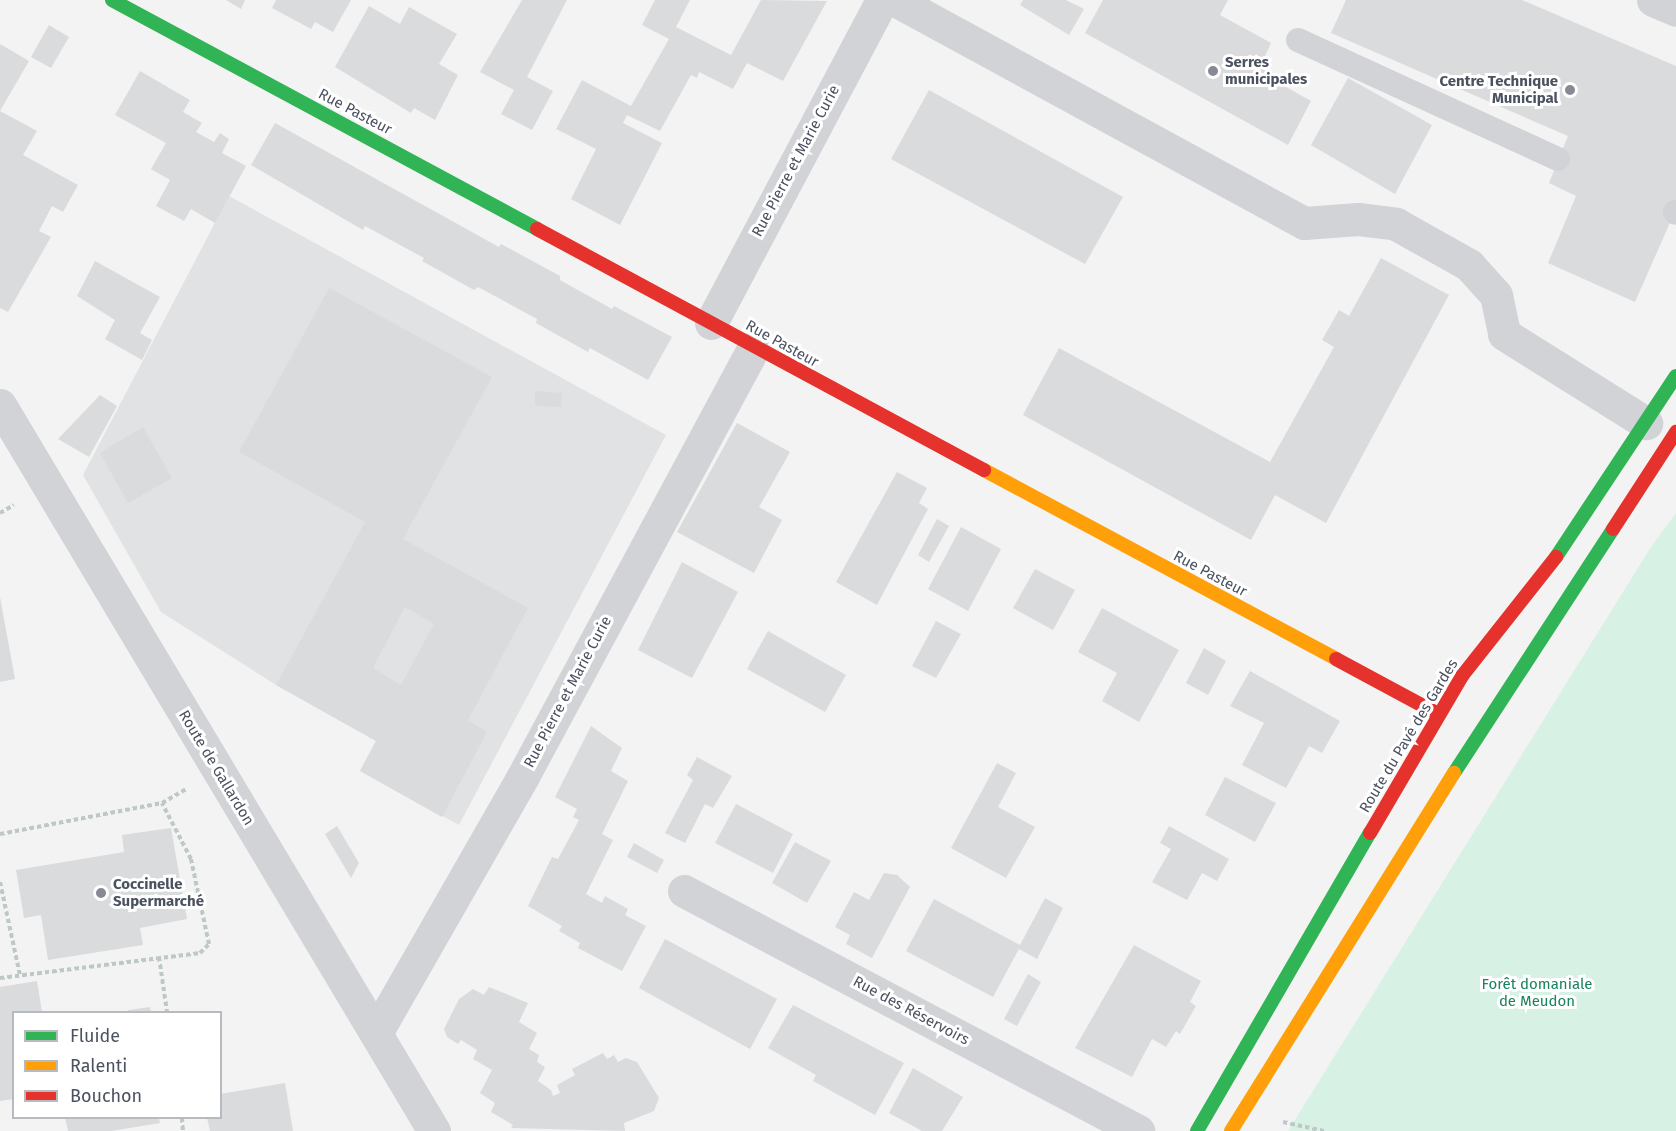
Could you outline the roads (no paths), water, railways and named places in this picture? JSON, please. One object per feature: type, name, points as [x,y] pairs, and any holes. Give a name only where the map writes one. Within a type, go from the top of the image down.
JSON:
[{"type":"main road","name":"Rue Pasteur","points":[[112,0],[754,348],[1438,714]]},
{"type":"main road","name":"Route du Pavé des Gardes","points":[[1231,1131],[1498,703],[1661,428],[1676,376]]},
{"type":"main road","name":"Route du Pavé des Gardes","points":[[1197,1131],[1462,676],[1661,428]]},
{"type":"street","name":"Rue Pierre et Marie Curie","points":[[711,323],[882,0]]},
{"type":"street","points":[[895,0],[1304,223],[1358,219],[1395,224],[1460,260],[1496,295],[1504,334],[1661,428]]},
{"type":"street","points":[[1653,0],[1676,10]]},
{"type":"street","name":"Rue Pierre et Marie Curie","points":[[376,1033],[522,778],[754,348]]},
{"type":"street","name":"Route de Gallardon","points":[[3,419],[434,1131]]},
{"type":"street","name":"Rue des Réservoirs","points":[[684,891],[1138,1131]]},
{"type":"lane","points":[[1298,40],[1558,159]]},
{"type":"place","name":"Serres municipales","points":[[1213,71]]},
{"type":"place","name":"Centre Technique Municipal","points":[[1570,90]]},
{"type":"place","name":"Coccinelle Supermarché","points":[[101,893]]},
{"type":"park label","name":"Forêt domaniale de Meudon","points":[[1537,992]]}]
